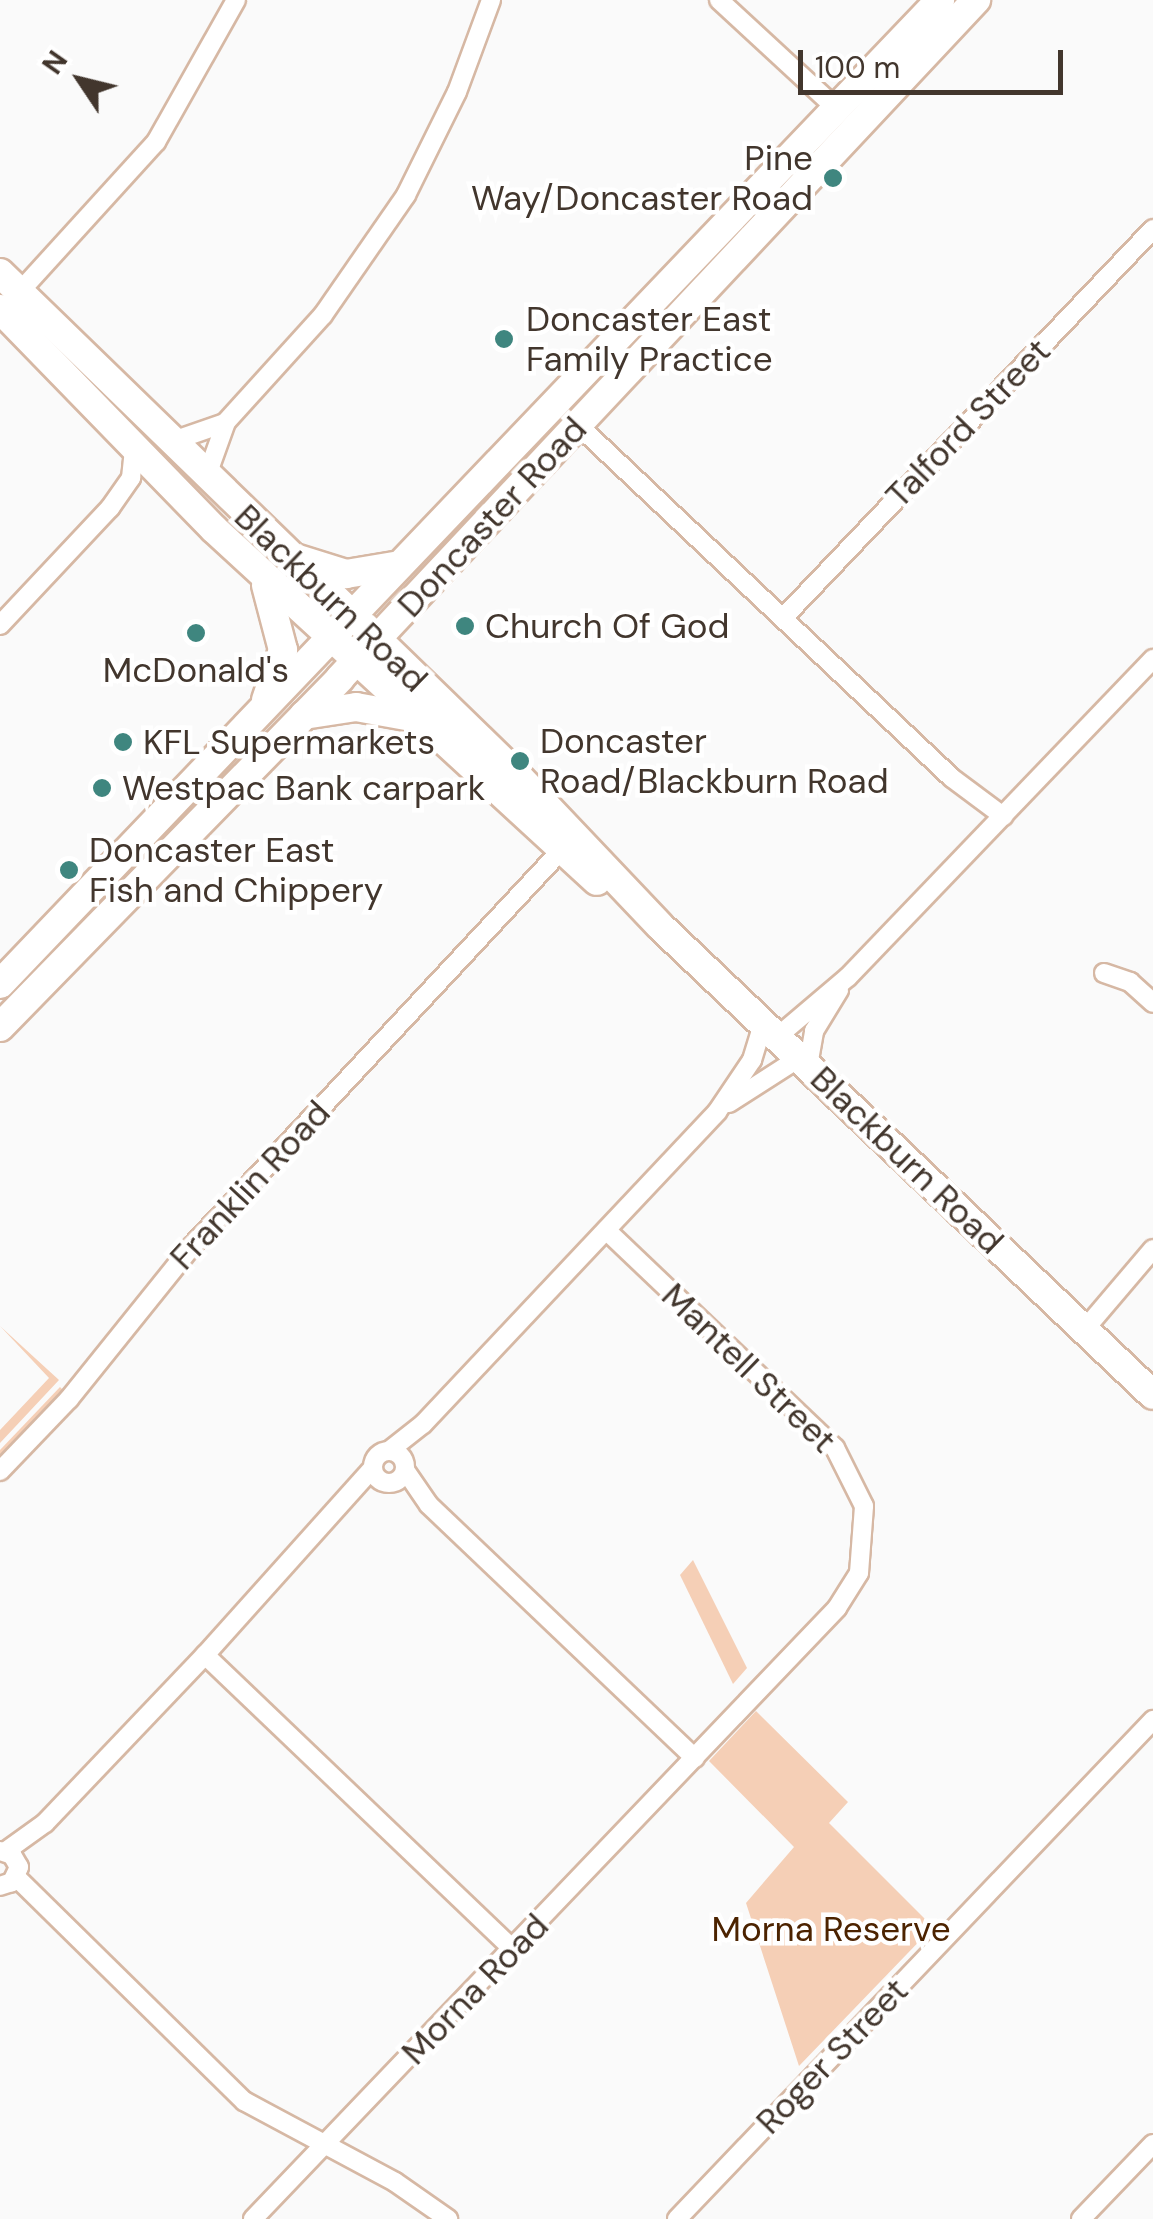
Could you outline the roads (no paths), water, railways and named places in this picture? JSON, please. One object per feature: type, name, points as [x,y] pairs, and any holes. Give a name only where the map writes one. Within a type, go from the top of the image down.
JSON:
[{"type":"main road","name":"Doncaster Road","points":[[0,984],[256,720],[396,565],[940,0]]},
{"type":"main road","name":"Doncaster Road","points":[[0,1027],[304,715],[976,0]]},
{"type":"main road","name":"Blackburn Road","points":[[3,288],[281,553],[341,628]]},
{"type":"main road","name":"Blackburn Road","points":[[3,288],[142,456],[260,573],[341,628],[365,650],[566,848]]},
{"type":"main road","points":[[281,553],[346,574],[396,565]]},
{"type":"main road","points":[[256,720],[283,650],[281,625],[260,573]]},
{"type":"main road","name":"Blackburn Road","points":[[365,650],[418,719],[660,926],[1153,1394]]},
{"type":"main road","points":[[304,715],[356,708],[418,719]]},
{"type":"street","points":[[3,288],[156,142],[236,0]]},
{"type":"street","points":[[206,478],[226,422],[323,315],[385,229],[440,128],[491,0]]},
{"type":"street","points":[[719,0],[837,109]]},
{"type":"street","name":"Talford Street","points":[[783,618],[1153,229]]},
{"type":"street","points":[[0,625],[110,508],[145,480],[142,456],[164,438],[226,422]]},
{"type":"street","points":[[578,425],[997,822]]},
{"type":"street","points":[[717,1112],[803,1062],[814,1030],[848,978],[1153,660]]},
{"type":"street","name":"Franklin Road","points":[[0,1471],[69,1398],[192,1246],[566,848]]},
{"type":"street","points":[[1104,973],[1130,982],[1153,1004]]},
{"type":"street","points":[[7,1882],[45,1823],[352,1499],[380,1454],[424,1424],[717,1112],[770,1030],[848,978]]},
{"type":"street","name":"Mantell Street","points":[[606,1230],[835,1448],[864,1506],[864,1557],[844,1599],[694,1758]]},
{"type":"street","points":[[1080,1326],[1153,1248]]},
{"type":"street","points":[[352,1499],[397,1475],[424,1424]]},
{"type":"street","points":[[390,1450],[397,1475]]},
{"type":"street","points":[[373,1468],[397,1475],[694,1758]]},
{"type":"street","points":[[205,1656],[513,1949]]},
{"type":"street","name":"Roger Street","points":[[677,2219],[1153,1720]]},
{"type":"street","name":"Morna Road","points":[[254,2219],[694,1758]]},
{"type":"street","points":[[45,1823],[3,1851],[7,1882],[36,1904],[244,2102],[395,2182],[448,2219]]},
{"type":"street","points":[[1081,2219],[1153,2144]]},
{"type":"place","name":"Pine Way/Doncaster Road","points":[[833,178]]},
{"type":"place","name":"Doncaster East Family Practice","points":[[504,339]]},
{"type":"place","name":"Church Of God","points":[[465,626]]},
{"type":"place","name":"McDonald's","points":[[196,633]]},
{"type":"place","name":"KFL Supermarkets","points":[[123,742]]},
{"type":"place","name":"Doncaster Road/Blackburn Road","points":[[520,761]]},
{"type":"place","name":"Westpac Bank carpark","points":[[102,788]]},
{"type":"place","name":"Doncaster East Fish and Chippery","points":[[69,870]]},
{"type":"park label","name":"Morna Reserve","points":[[831,1929]]}]
